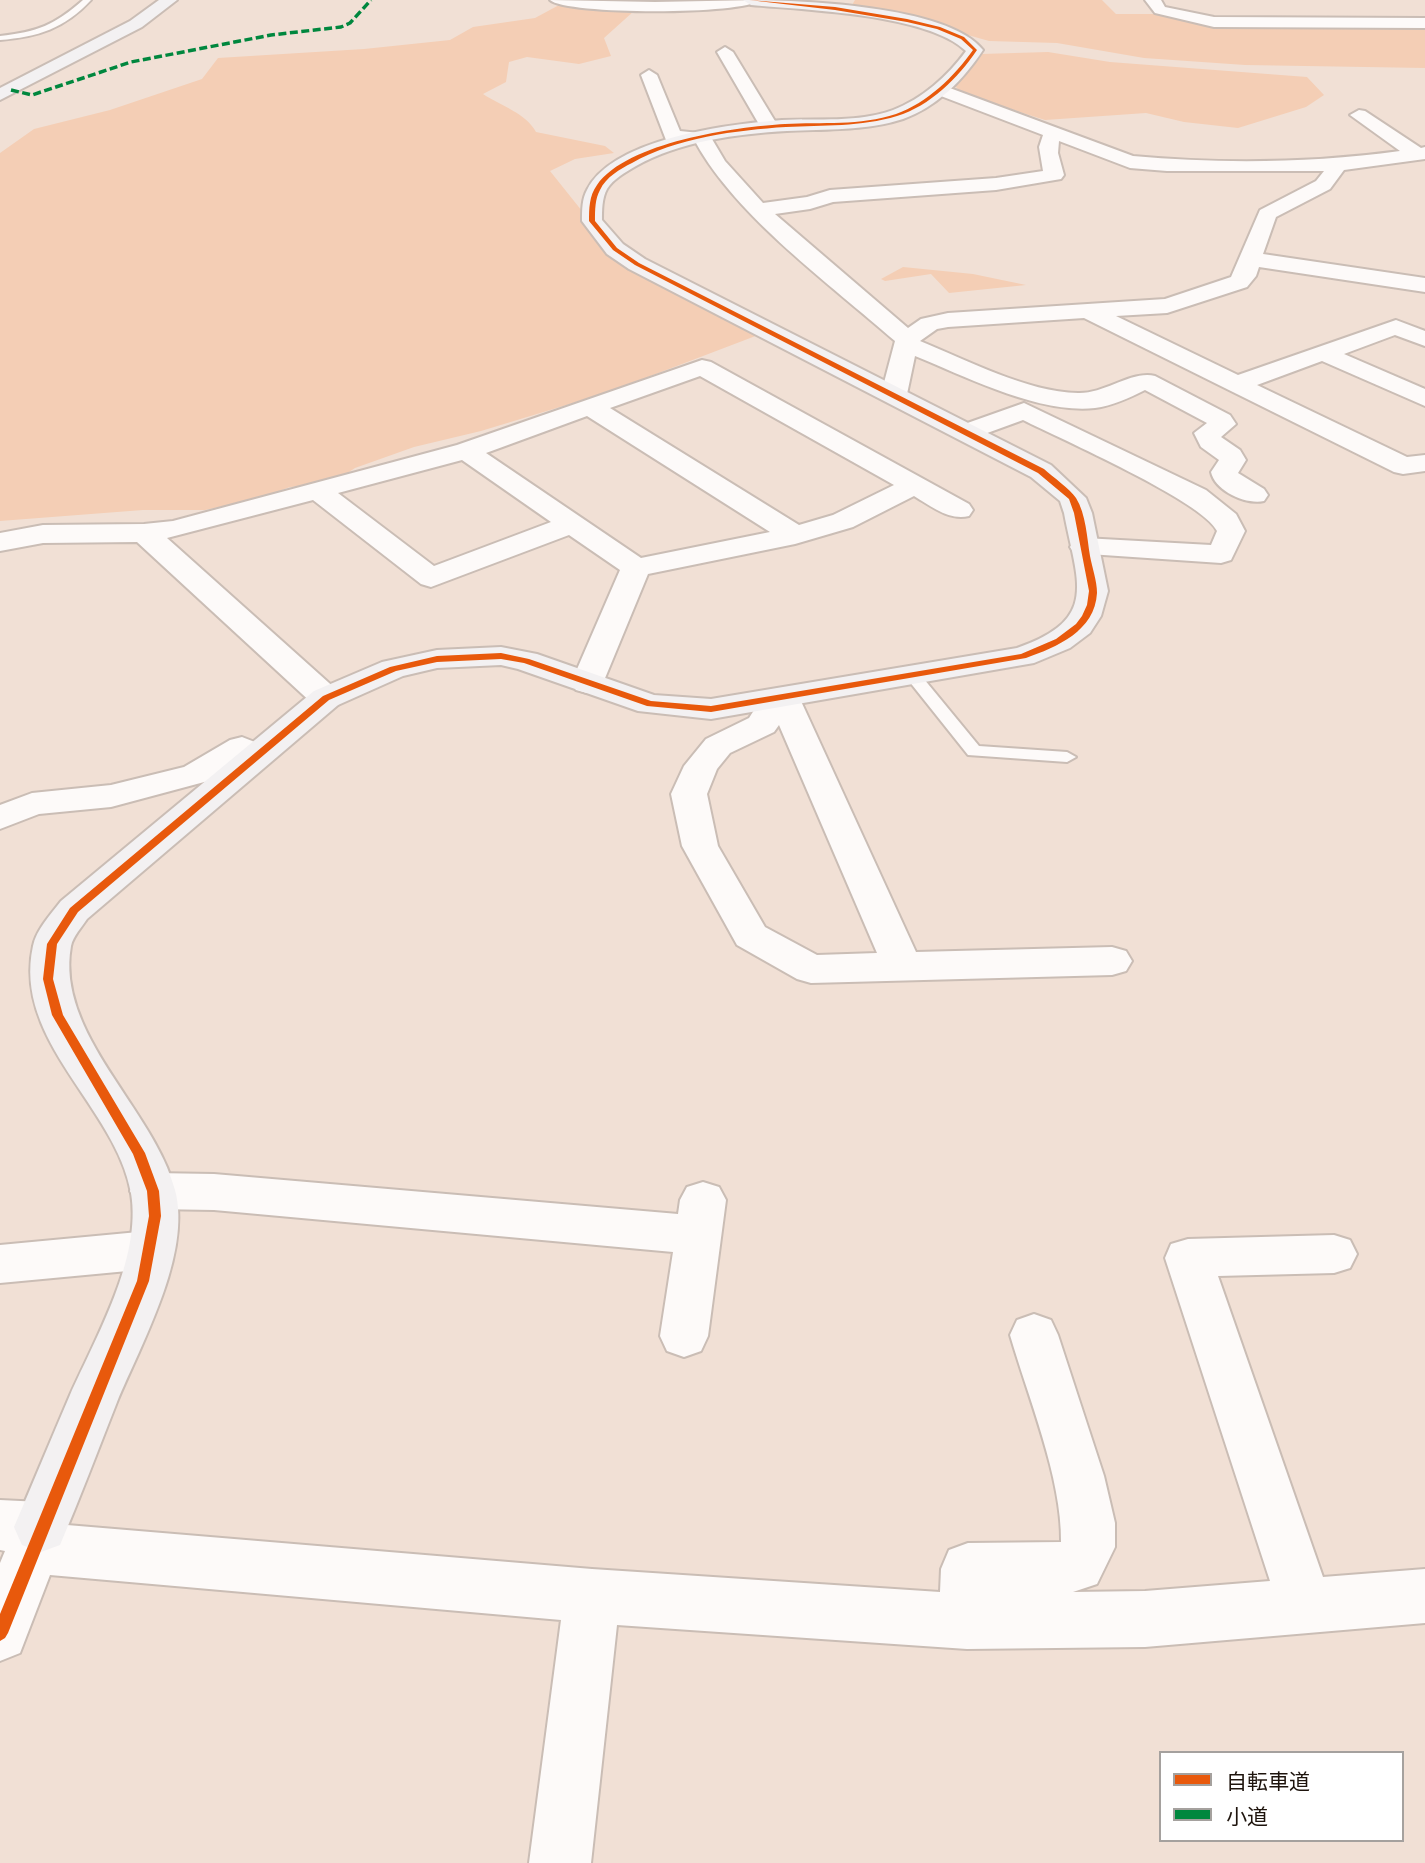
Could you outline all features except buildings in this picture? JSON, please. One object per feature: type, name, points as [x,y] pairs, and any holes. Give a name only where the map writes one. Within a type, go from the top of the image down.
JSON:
[{"type":"street","points":[[0,95],[136,24],[169,0]]},
{"type":"street","points":[[0,1633],[25,1533],[143,1281],[155,1216],[153,1191],[139,1153],[58,1015],[48,979],[52,944],[74,910],[326,698],[393,668],[464,656],[501,656],[526,661],[650,704],[711,709],[1023,656],[1066,639],[1082,624],[1092,603],[1093,591],[1078,513],[1072,498],[1041,471],[637,264],[615,249],[592,221],[594,195],[601,183],[612,173],[645,156],[702,138],[769,126],[870,120],[915,108],[939,89],[971,57],[975,50],[970,41],[951,33],[855,10],[751,0],[713,5],[648,6],[558,0]]},
{"type":"street","points":[[1153,0],[1160,10],[1200,19],[1425,23]]},
{"type":"street","points":[[1246,7],[1257,22]]},
{"type":"street","points":[[724,52],[769,126]]},
{"type":"street","points":[[649,75],[673,136],[702,138]]},
{"type":"street","points":[[939,89],[1143,164],[1338,165],[1421,154]]},
{"type":"street","points":[[1359,115],[1421,154]]},
{"type":"street","points":[[758,210],[810,203],[830,197],[996,184],[1054,175],[1047,148],[1049,138],[1055,133]]},
{"type":"street","points":[[702,138],[717,164],[758,210],[907,341],[1031,392],[1070,402],[1097,400],[1146,382],[1221,420],[1223,424],[1207,433],[1206,437],[1209,442],[1231,455],[1233,460],[1224,472],[1225,477],[1254,495]]},
{"type":"street","points":[[894,394],[907,341],[929,324],[948,320],[1176,304],[1239,282],[1245,276],[1267,214],[1323,186],[1338,165]]},
{"type":"street","points":[[1251,259],[1425,285]]},
{"type":"street","points":[[1090,312],[1403,466],[1425,463]]},
{"type":"street","points":[[1236,384],[1396,327],[1425,339]]},
{"type":"street","points":[[1324,353],[1425,398]]},
{"type":"street","points":[[0,542],[43,534],[144,533],[174,529],[466,451],[702,367],[959,510]]},
{"type":"street","points":[[590,407],[795,535]]},
{"type":"street","points":[[968,432],[1024,411],[1196,496],[1226,520],[1231,531],[1221,554],[1084,547]]},
{"type":"street","points":[[466,451],[635,568],[795,535],[843,521],[914,485]]},
{"type":"street","points":[[319,492],[431,578],[572,524]]},
{"type":"street","points":[[144,533],[326,698]]},
{"type":"street","points":[[587,683],[635,568]]},
{"type":"street","points":[[780,699],[762,725],[718,746],[701,766],[689,794],[700,846],[751,936],[811,969],[1112,961]]},
{"type":"street","points":[[780,699],[902,965]]},
{"type":"street","points":[[0,818],[32,804],[111,796],[196,774],[242,747],[258,755]]},
{"type":"street","points":[[153,1191],[700,1218],[684,1335]]},
{"type":"street","points":[[0,1264],[149,1250]]},
{"type":"street","points":[[1305,1604],[1188,1258],[1334,1254]]},
{"type":"street","points":[[967,1621],[968,1569],[1055,1570],[1078,1565],[1088,1547],[1087,1524],[1078,1476],[1034,1335]]},
{"type":"street","points":[[25,1533],[592,1596],[967,1621],[1145,1619],[1425,1596]]},
{"type":"street","points":[[560,1863],[592,1596]]},
{"type":"lane","points":[[0,38],[21,36],[63,22],[87,0]]},
{"type":"lane","points":[[913,676],[974,751],[1067,757]]},
{"type":"shaded area","points":[[855,0],[1102,0],[1116,14],[1160,14],[1216,25],[1425,26],[1425,68],[1245,65],[1144,58],[1057,43],[989,41],[887,12],[852,5]]},
{"type":"shaded area","points":[[561,4],[634,11],[604,38],[611,56],[579,64],[527,57],[509,62],[506,82],[483,94],[520,115],[536,132],[605,146],[614,153],[575,159],[550,171],[598,231],[766,332],[606,393],[481,431],[414,447],[355,468],[331,484],[290,487],[254,500],[205,510],[143,510],[0,521],[0,153],[34,129],[110,110],[202,79],[218,58],[364,49],[450,40],[473,27],[535,18]]},
{"type":"shaded area","points":[[1048,52],[1110,62],[1307,77],[1324,95],[1306,107],[1238,128],[1184,122],[1146,113],[1045,120],[963,94],[953,84],[981,54]]},
{"type":"shaded area","points":[[903,267],[973,274],[1026,285],[949,293],[931,274],[885,281],[881,279]]},
{"type":"marked path","points":[[11,90],[32,95],[131,62],[271,35],[341,27],[350,23],[371,0]]},
{"type":"cycle path","points":[[0,1633],[143,1281],[155,1216],[153,1191],[139,1153],[58,1015],[48,979],[52,944],[74,910],[326,698],[393,669],[437,659],[501,656],[526,661],[650,704],[711,709],[1023,656],[1059,641],[1079,626],[1086,616],[1093,591],[1078,513],[1072,498],[1041,471],[637,264],[615,249],[592,221],[593,200],[599,185],[617,169],[636,158],[680,142],[726,132],[842,124],[897,115],[930,98],[975,50],[962,38],[939,28],[907,20],[751,0]]}]
